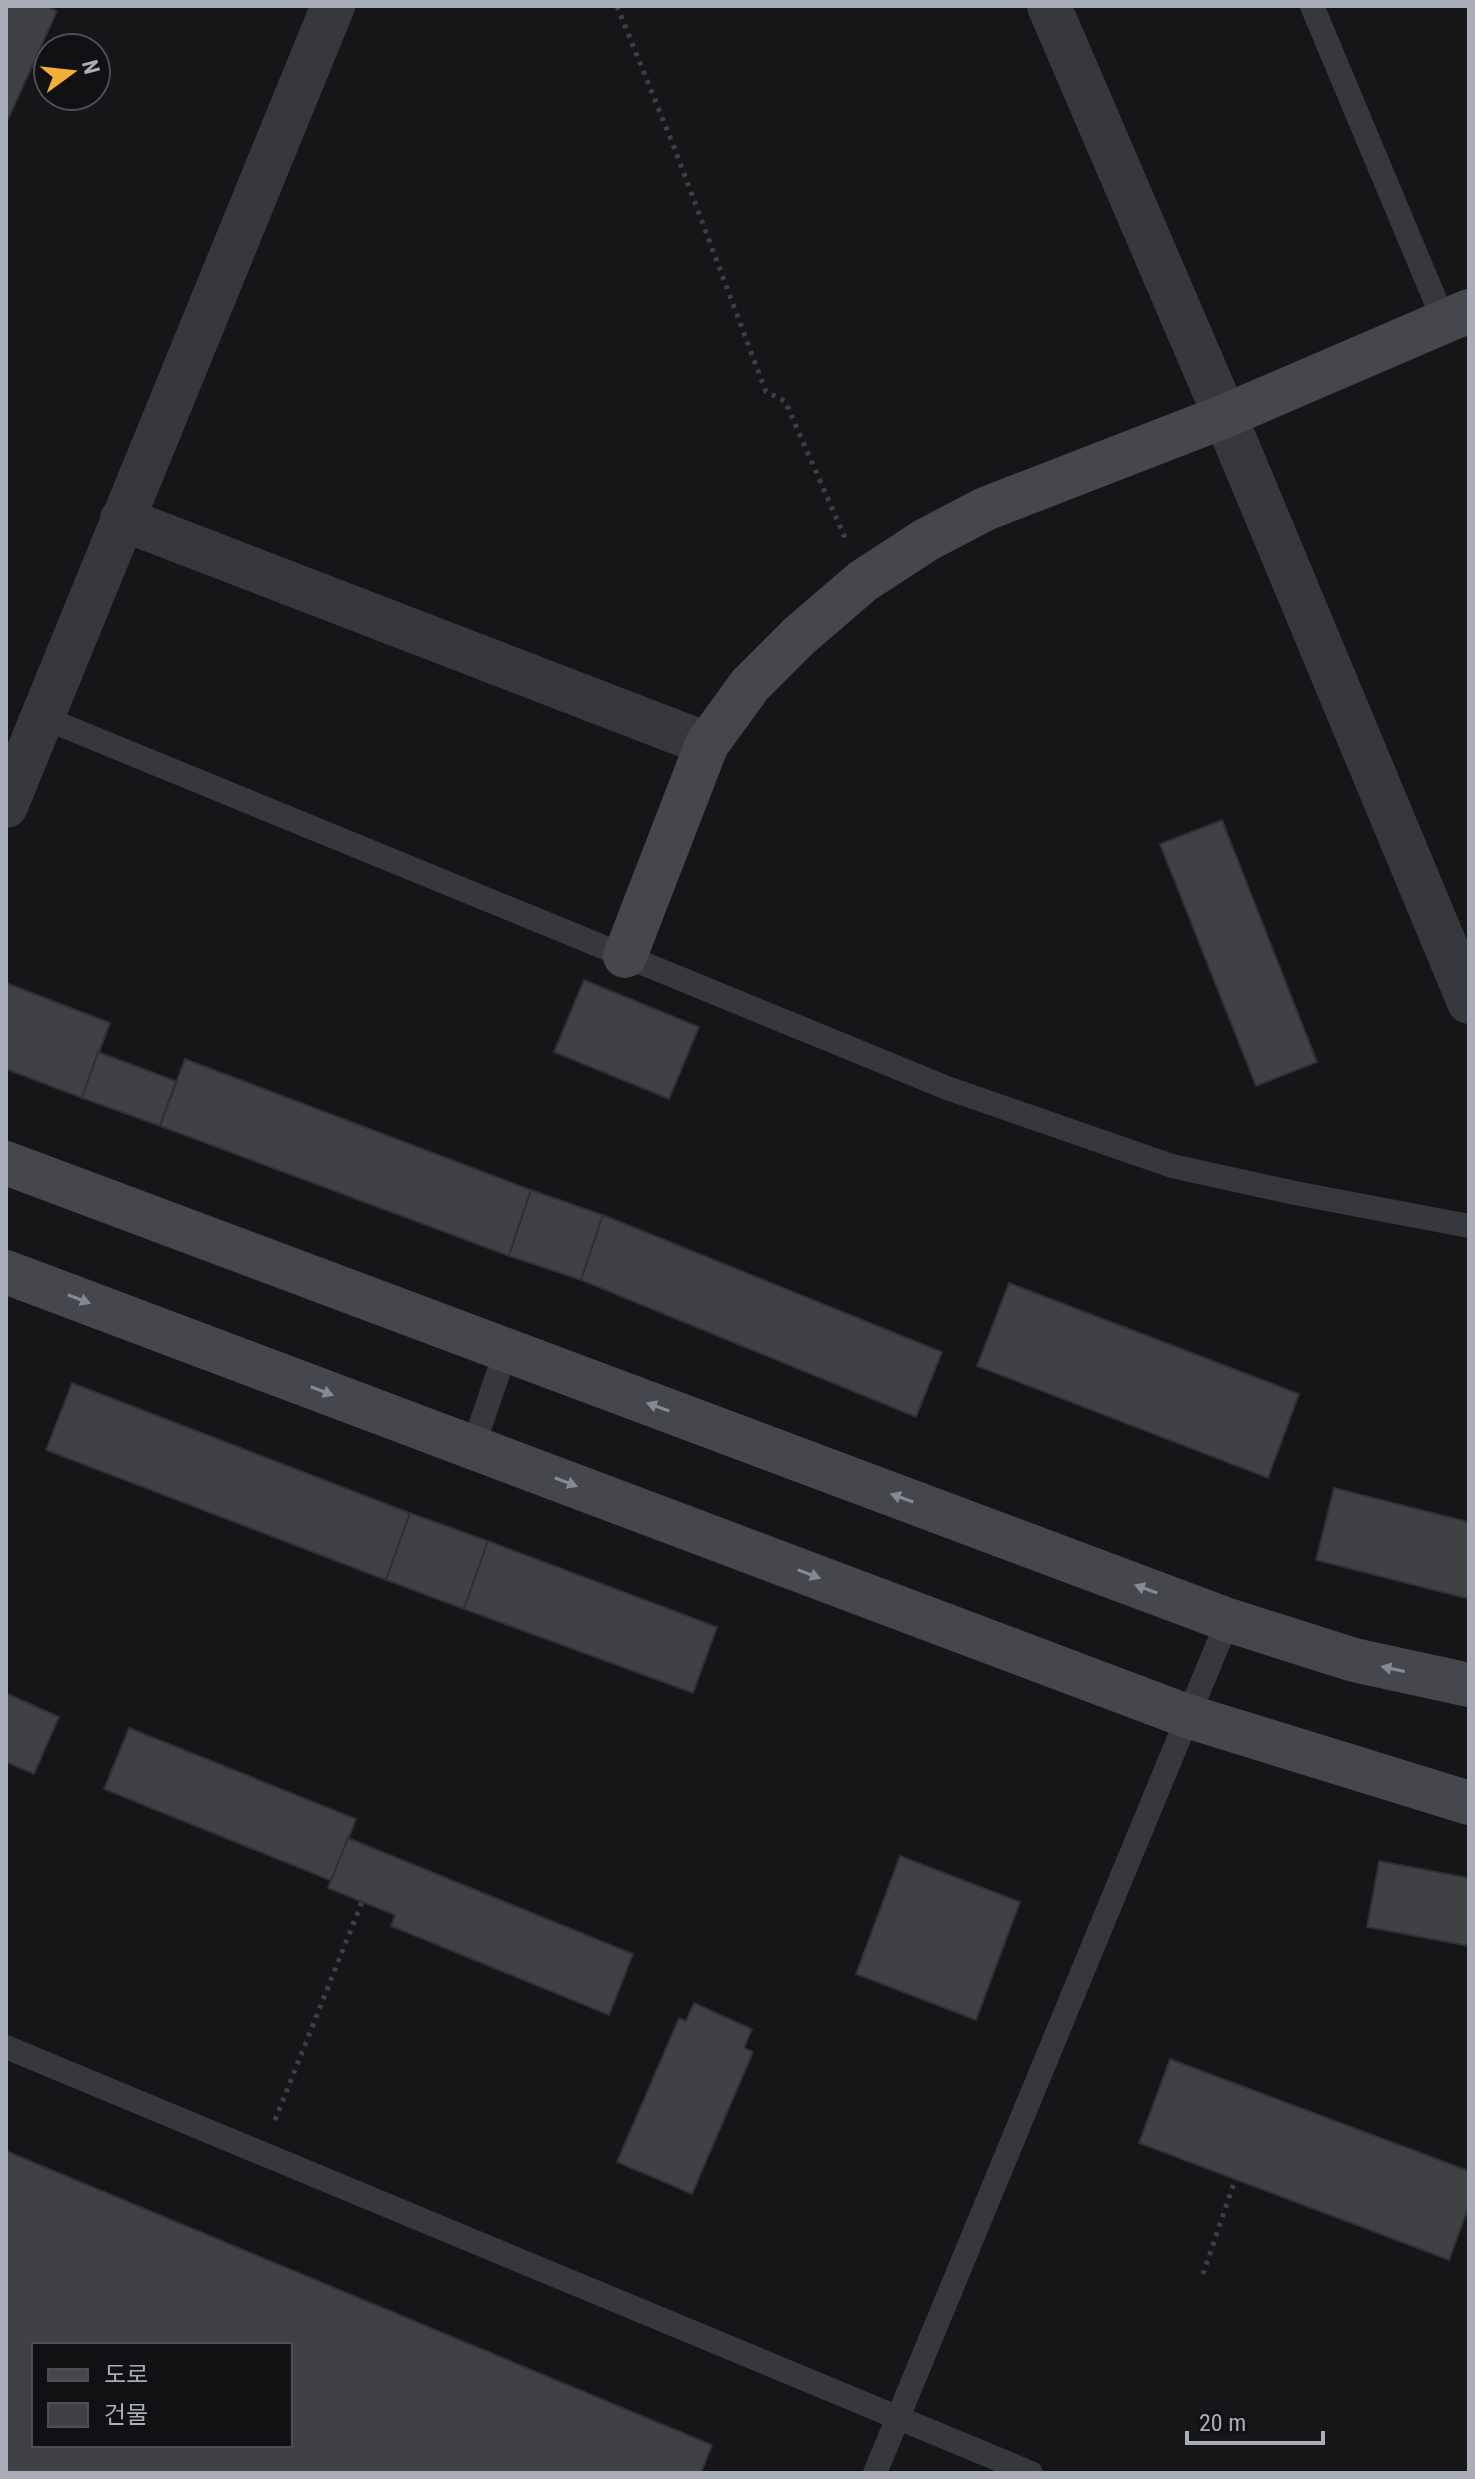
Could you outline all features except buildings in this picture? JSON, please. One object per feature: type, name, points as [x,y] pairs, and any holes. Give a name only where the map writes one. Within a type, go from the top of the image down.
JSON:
[{"type":"main road","points":[[625,956],[707,744],[750,685],[799,636],[863,581],[926,540],[985,509],[1225,416],[1457,316]]},
{"type":"main road","points":[[6,1163],[1228,1620],[1354,1660],[1469,1685]]},
{"type":"main road","points":[[6,1272],[1187,1716],[1469,1803]]},
{"type":"street","points":[[6,806],[333,6]]},
{"type":"street","points":[[1049,6],[1225,416],[1454,922],[1469,1002]]},
{"type":"street","points":[[122,519],[707,744]]},
{"type":"lane","points":[[1312,6],[1457,316]]},
{"type":"lane","points":[[42,717],[947,1088],[1172,1166],[1469,1226]]},
{"type":"lane","points":[[473,1447],[506,1350]]},
{"type":"lane","points":[[875,2473],[1228,1620]]},
{"type":"lane","points":[[6,2047],[1031,2473]]},
{"type":"path","points":[[617,6],[766,392],[785,401],[863,581]]},
{"type":"path","points":[[262,2154],[362,1902]]},
{"type":"path","points":[[1203,2274],[1235,2180]]}]
